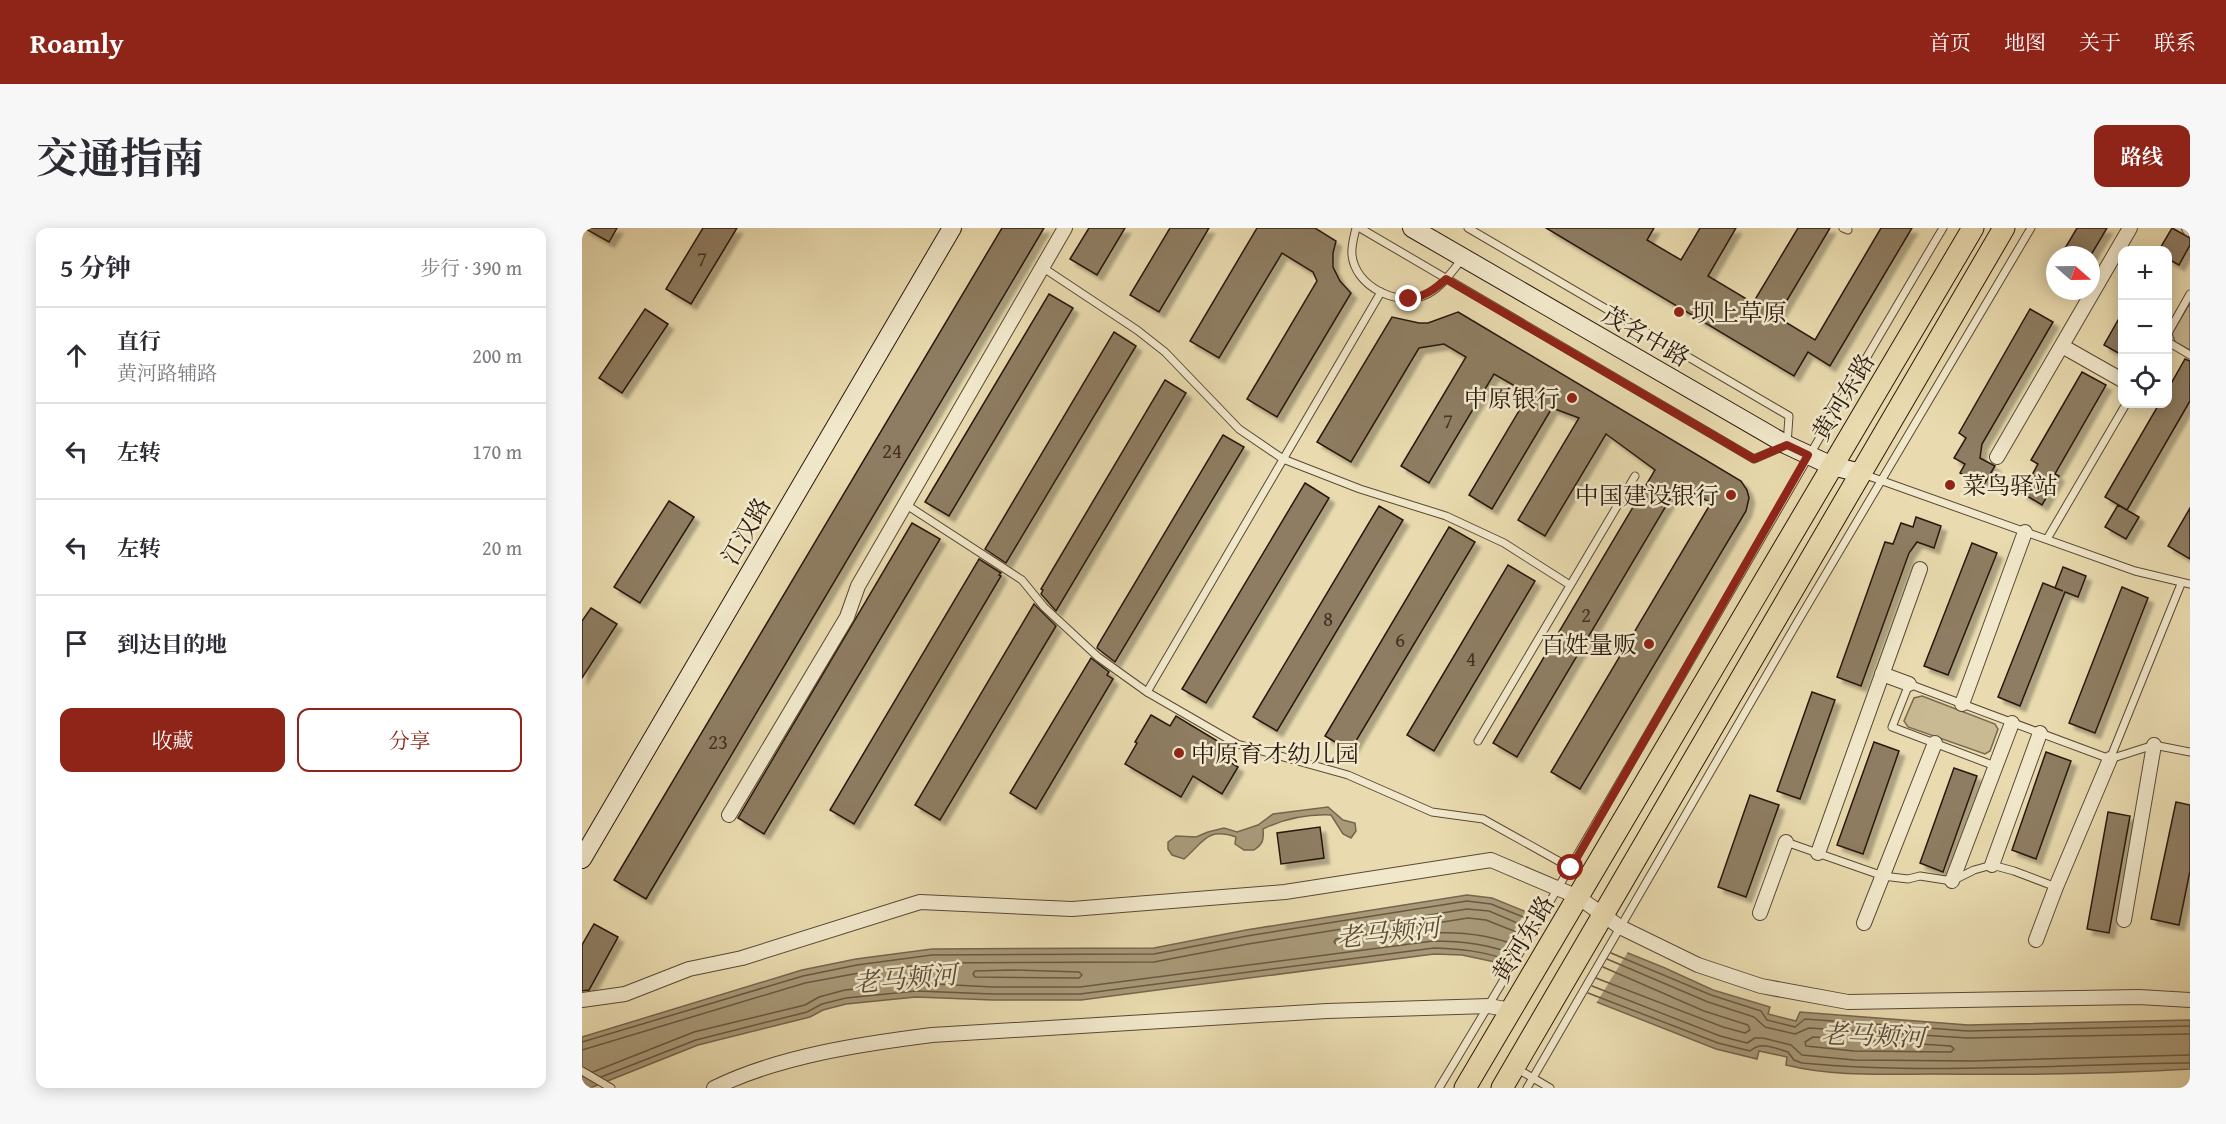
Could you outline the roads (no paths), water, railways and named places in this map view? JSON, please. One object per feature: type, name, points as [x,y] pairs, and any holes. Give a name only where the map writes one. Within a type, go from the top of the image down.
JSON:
[{"type":"main road","name":"黄河东路","points":[[1466,1088],[1510,997],[1565,899],[1832,466],[1973,228]]},
{"type":"main road","points":[[1502,1088],[1524,1072],[1557,1016],[1861,473],[2004,228]]},
{"type":"street","name":"江汉路","points":[[582,859],[952,228]]},
{"type":"street","points":[[729,815],[847,617],[858,586],[1065,228]]},
{"type":"street","points":[[1997,457],[2130,228]]},
{"type":"street","name":"茂名中路","points":[[1415,229],[1787,445],[1832,466],[1861,473]]},
{"type":"street","points":[[2062,346],[2118,378]]},
{"type":"street","points":[[1962,704],[2025,532]]},
{"type":"street","points":[[1818,853],[1920,570]]},
{"type":"street","points":[[1882,674],[1909,684]]},
{"type":"street","points":[[1952,881],[2012,723]]},
{"type":"street","points":[[1992,865],[2040,733]]},
{"type":"street","points":[[1864,923],[1935,743]]},
{"type":"street","points":[[2124,920],[2154,746]]},
{"type":"street","points":[[2036,940],[2110,759]]},
{"type":"street","points":[[1760,913],[1786,842]]},
{"type":"street","points":[[582,1000],[625,994],[689,969],[742,958],[920,902],[1072,909],[1285,892],[1491,860],[1609,925],[1698,965],[1761,986],[1848,1002],[2139,997],[2190,1000]]},
{"type":"street","points":[[714,1088],[728,1081],[804,1058],[869,1043],[932,1035],[1327,1011],[1489,1006],[1510,997]]},
{"type":"lane","points":[[1463,258],[1446,279],[1436,289],[1424,296],[1409,299],[1394,298],[1369,284],[1356,270],[1352,256],[1358,228],[1446,279],[1754,459],[1787,445],[1789,416],[1468,228]]},
{"type":"lane","points":[[1565,899],[1571,868],[1808,455],[1944,228]]},
{"type":"lane","points":[[1609,925],[1881,480],[2031,228]]},
{"type":"lane","points":[[1042,267],[1166,352],[1239,429],[1283,459],[1360,489],[1446,516],[1504,543],[1570,585]]},
{"type":"lane","points":[[1147,692],[1381,292]]},
{"type":"lane","points":[[2172,326],[2190,294]]},
{"type":"lane","points":[[2172,344],[2190,355]]},
{"type":"lane","points":[[2047,539],[2124,408]]},
{"type":"lane","points":[[1861,473],[2134,571],[2181,584],[2190,584]]},
{"type":"lane","points":[[1478,741],[1635,476]]},
{"type":"lane","points":[[905,504],[1022,580],[1044,607],[1094,653],[1147,692],[1237,744],[1348,775],[1432,812],[1482,819],[1571,868]]},
{"type":"lane","points":[[2110,759],[2181,584]]},
{"type":"lane","points":[[1995,766],[1892,728],[1909,684],[2110,759],[2154,746],[2190,752]]},
{"type":"lane","points":[[1786,842],[1883,876],[1908,879],[1920,876],[1952,881],[1974,870],[1992,865],[2056,887]]},
{"type":"lane","points":[[1440,1088],[1489,1006],[1510,997]]},
{"type":"lane","points":[[582,1071],[611,1088]]},
{"type":"lane","points":[[1524,1072],[1527,1088]]},
{"type":"lane","points":[[1524,1072],[1550,1088]]},
{"type":"water","points":[[1328,807],[1343,820],[1355,823],[1356,831],[1351,838],[1343,834],[1331,815],[1313,815],[1279,822],[1263,829],[1262,841],[1254,850],[1244,850],[1235,844],[1236,837],[1226,834],[1206,838],[1184,859],[1172,855],[1168,849],[1168,842],[1176,836],[1196,837],[1224,828],[1237,832],[1258,825],[1273,814]]},
{"type":"water","name":"老马颊河","points":[[1467,895],[1492,898],[1665,968],[1713,990],[1770,1007],[1768,1014],[1796,1021],[1800,1012],[1968,1025],[2190,1020],[2190,1069],[2062,1074],[1878,1074],[1804,1069],[1786,1065],[1787,1057],[1759,1051],[1757,1059],[1716,1049],[1495,962],[1462,955],[1434,954],[1081,1000],[916,997],[846,1004],[823,1010],[810,1017],[698,1045],[590,1088],[582,1088],[582,1037],[802,970],[856,959],[932,949],[1154,948],[1246,930]]},
{"type":"place","name":"坝上草原","points":[[1679,312]]},
{"type":"place","name":"中原银行","points":[[1572,398]]},
{"type":"place","name":"菜鸟驿站","points":[[1950,485]]},
{"type":"place","name":"中国建设银行","points":[[1731,495]]},
{"type":"place","name":"百姓量贩","points":[[1649,644]]},
{"type":"place","name":"中原育才幼儿园","points":[[1179,753]]}]
